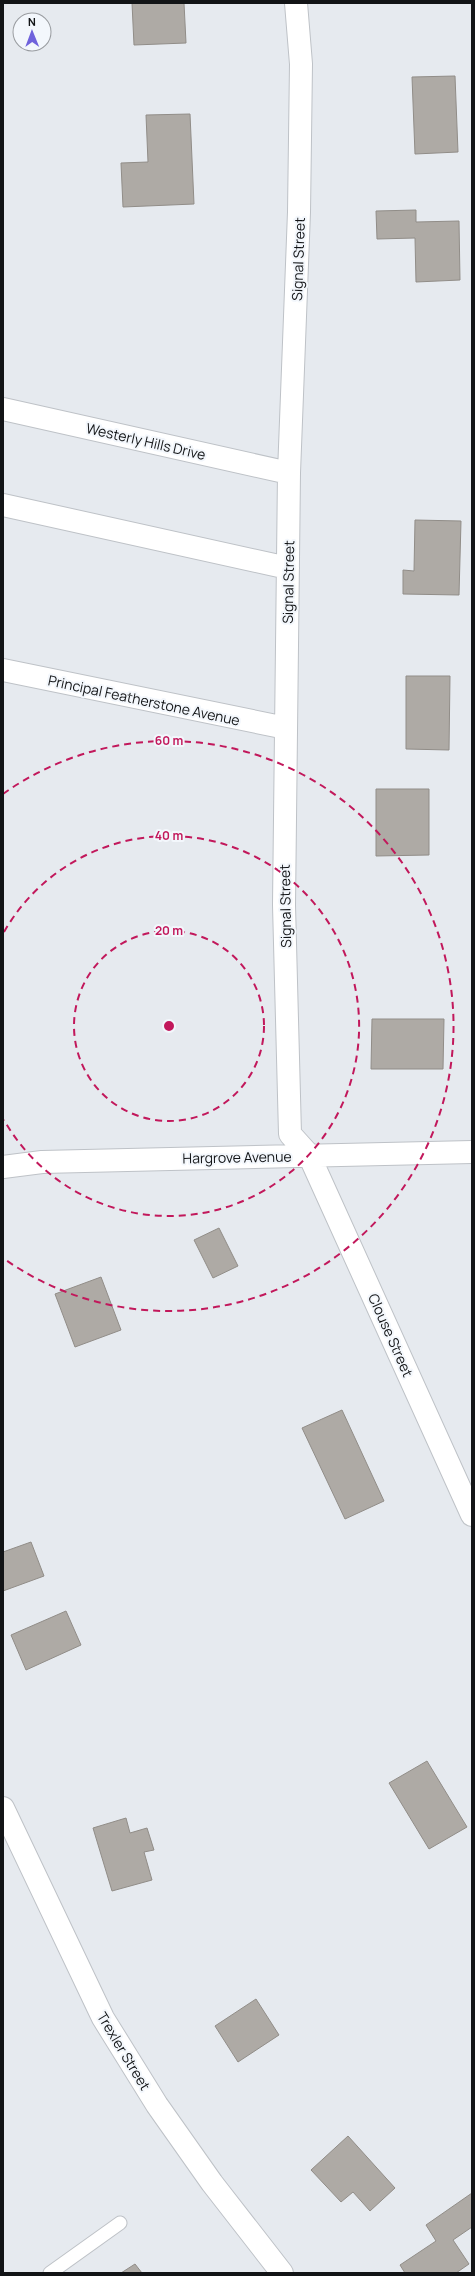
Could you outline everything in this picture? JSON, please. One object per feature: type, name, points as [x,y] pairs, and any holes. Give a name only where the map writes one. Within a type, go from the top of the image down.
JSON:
[{"type":"street","name":"Signal Street","points":[[296,3],[301,64],[300,212],[289,474],[284,905],[290,1134],[309,1155]]},
{"type":"street","name":"Westerly Hills Drive","points":[[3,409],[289,474]]},
{"type":"street","points":[[3,505],[288,568]]},
{"type":"street","name":"Principal Featherstone Avenue","points":[[3,670],[286,728]]},
{"type":"street","name":"Hargrove Avenue","points":[[3,1167],[42,1162],[472,1152]]},
{"type":"street","name":"Clouse Street","points":[[309,1155],[472,1515]]},
{"type":"street","name":"Trexler Street","points":[[3,1808],[103,2018],[157,2105],[212,2183],[282,2273]]},
{"type":"lane","points":[[50,2273],[120,2223]]},
{"type":"building","points":[[132,3],[184,3],[186,43],[134,45]]},
{"type":"building","points":[[455,76],[458,152],[415,154],[412,77]]},
{"type":"building","points":[[190,114],[194,204],[123,207],[121,163],[148,162],[146,115]]},
{"type":"building","points":[[416,210],[416,222],[459,221],[460,280],[416,282],[415,238],[377,239],[376,211]]},
{"type":"building","points":[[415,520],[461,521],[459,595],[403,594],[403,570],[414,571]]},
{"type":"building","points":[[406,676],[450,676],[449,750],[406,749]]},
{"type":"building","points":[[376,789],[429,789],[429,855],[376,856]]},
{"type":"building","points":[[372,1019],[444,1019],[443,1069],[371,1069]]},
{"type":"building","points":[[219,1228],[238,1266],[213,1278],[194,1240]]},
{"type":"building","points":[[101,1277],[121,1330],[75,1347],[55,1294]]},
{"type":"building","points":[[342,1410],[384,1501],[345,1519],[302,1428]]},
{"type":"building","points":[[31,1542],[44,1576],[3,1591],[3,1552]]},
{"type":"building","points":[[66,1611],[81,1645],[26,1670],[11,1635]]},
{"type":"building","points":[[427,1761],[467,1827],[429,1849],[389,1783]]},
{"type":"building","points":[[126,1818],[130,1833],[147,1828],[154,1850],[144,1852],[152,1880],[112,1891],[93,1828]]},
{"type":"building","points":[[256,1999],[279,2035],[238,2062],[215,2026]]},
{"type":"building","points":[[348,2136],[395,2188],[370,2211],[353,2192],[341,2202],[311,2170]]},
{"type":"building","points":[[472,2193],[472,2227],[453,2240],[469,2264],[456,2273],[405,2273],[400,2265],[436,2241],[426,2225]]},
{"type":"building","points":[[135,2264],[142,2273],[121,2273]]}]
